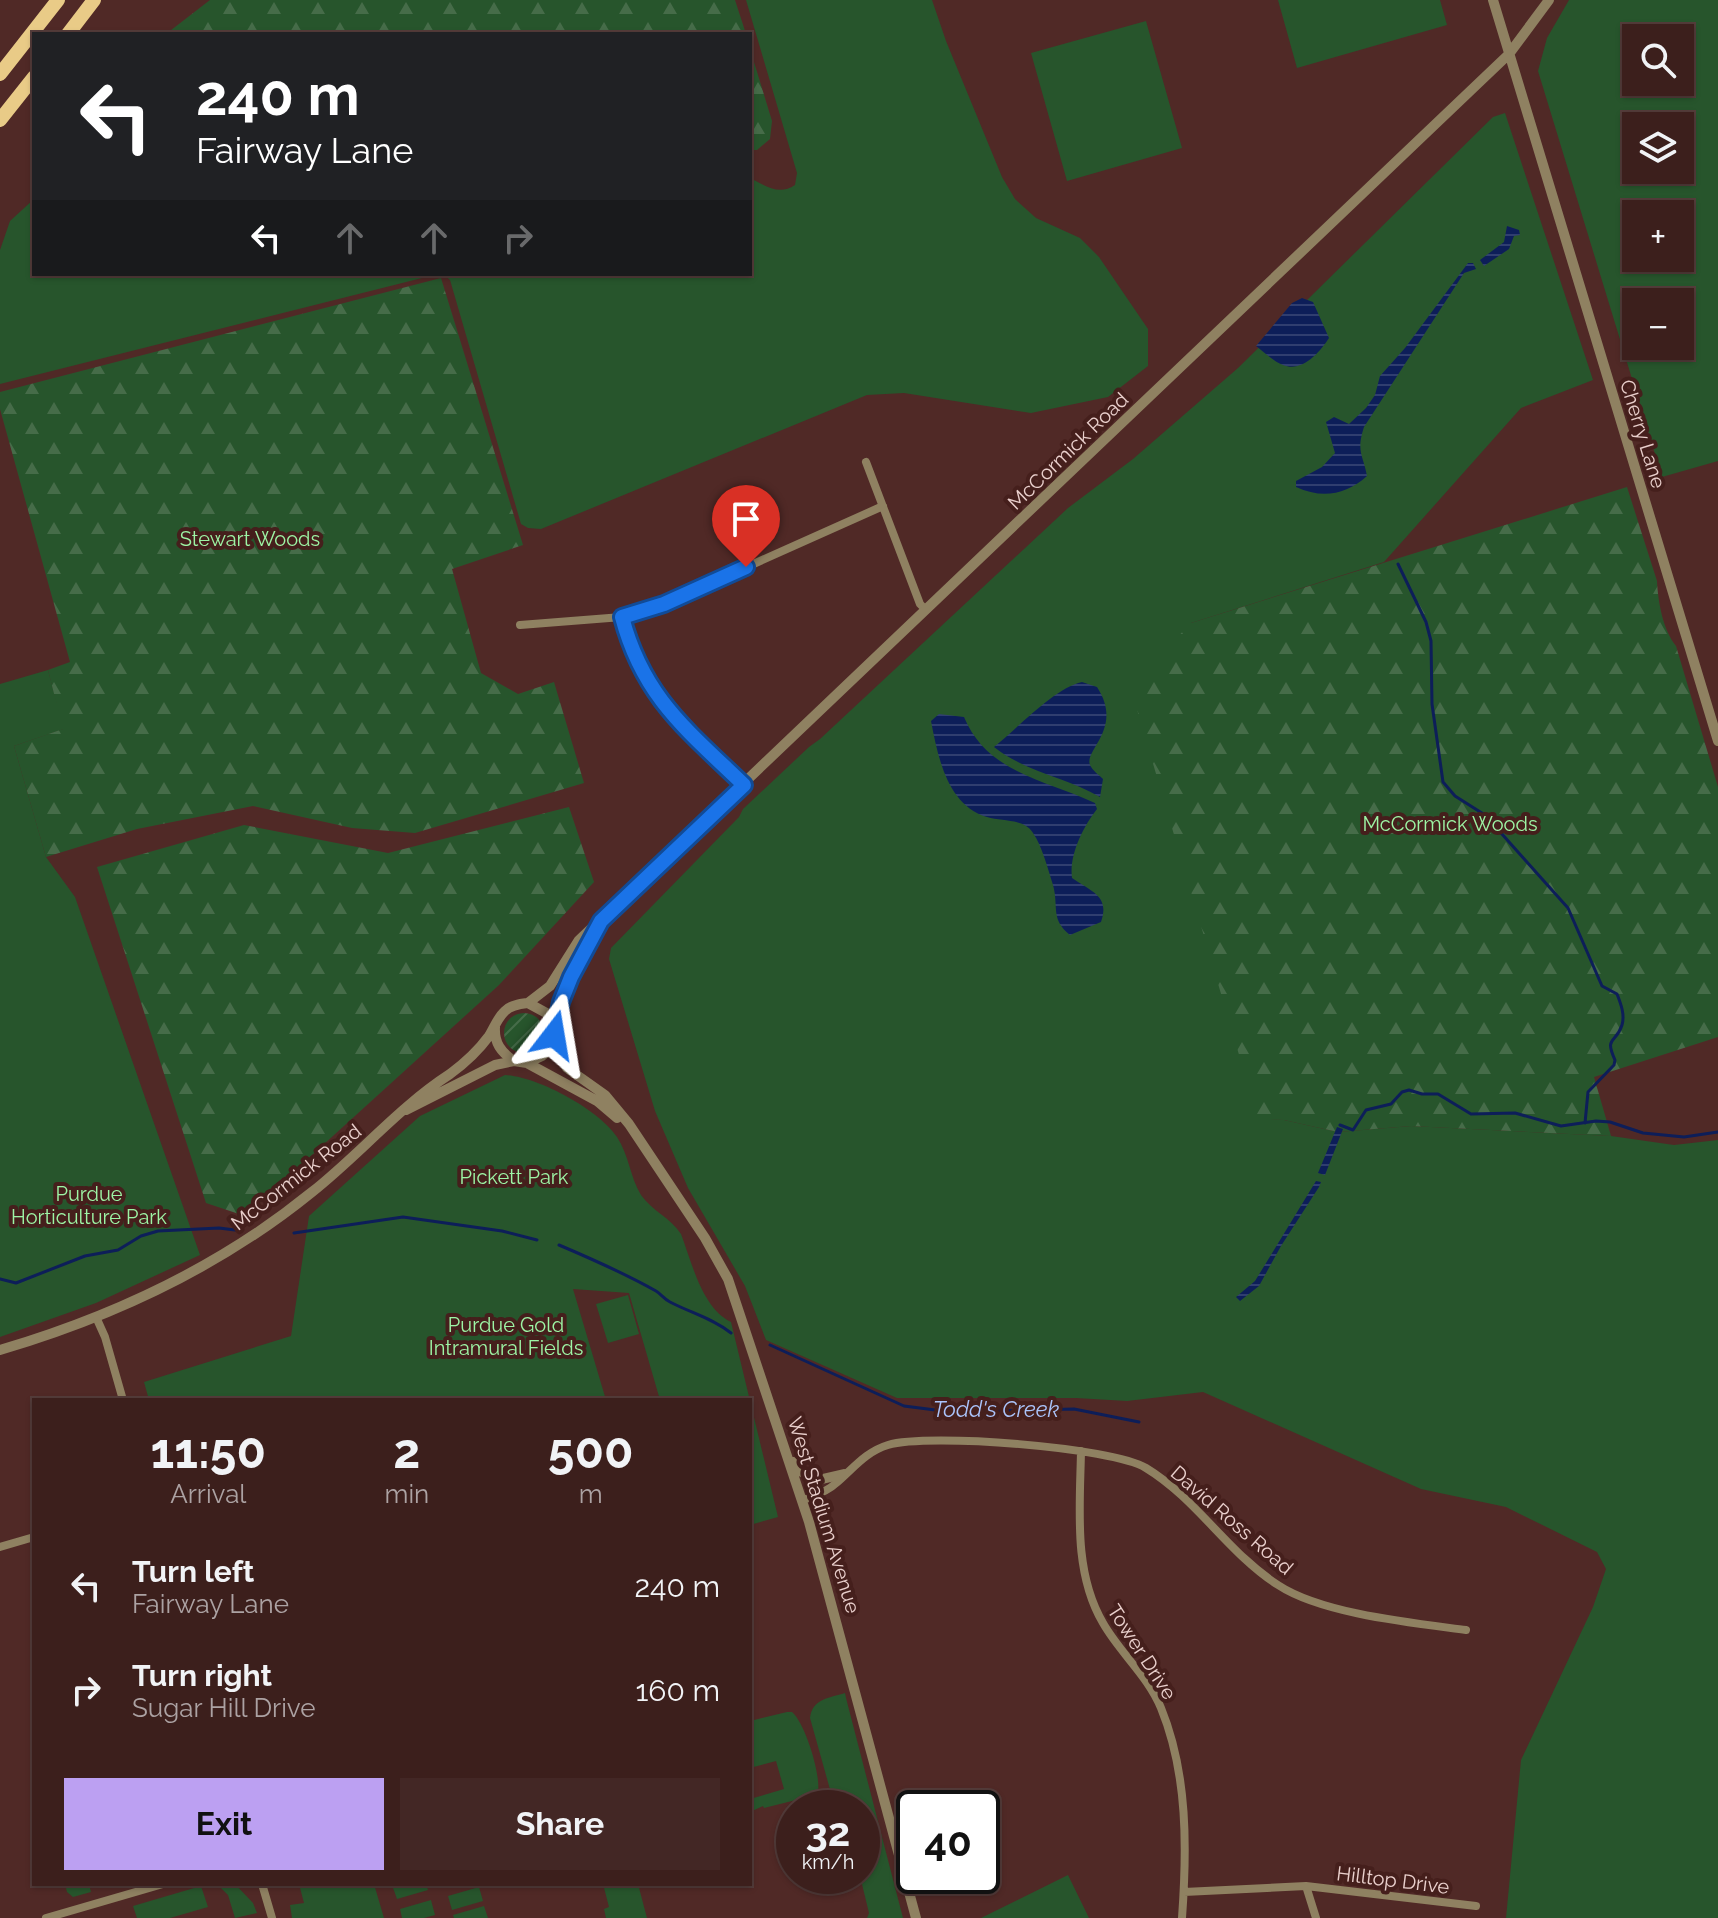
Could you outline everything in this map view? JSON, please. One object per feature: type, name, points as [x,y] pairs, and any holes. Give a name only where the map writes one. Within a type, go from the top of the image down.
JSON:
[{"type":"main road","points":[[33,32],[58,0]]},
{"type":"main road","points":[[70,32],[94,0]]},
{"type":"main road","points":[[0,74],[32,33]]},
{"type":"main road","points":[[0,120],[32,80]]},
{"type":"street","name":"Cherry Lane","points":[[1493,0],[1718,741]]},
{"type":"street","name":"McCormick Road","points":[[528,1003],[550,986],[579,940],[1509,54],[1549,0]]},
{"type":"street","points":[[866,462],[920,604],[926,610]]},
{"type":"street","points":[[520,625],[622,617],[664,604],[883,506]]},
{"type":"street","points":[[622,617],[631,651],[648,685],[693,736],[744,785]]},
{"type":"street","name":"McCormick Road","points":[[554,1029],[571,977],[601,921]]},
{"type":"street","points":[[406,1110],[495,1065],[514,1061],[527,1063],[542,1056],[552,1042],[554,1029],[548,1014],[528,1003],[504,1011],[495,1025],[500,1050],[514,1061]]},
{"type":"street","name":"McCormick Road","points":[[0,1350],[96,1317],[162,1288],[244,1242],[311,1194],[415,1099],[459,1067],[475,1053],[495,1025]]},
{"type":"street","name":"West Stadium Avenue","points":[[552,1042],[567,1068],[605,1095],[629,1124],[705,1238],[728,1279],[803,1500],[856,1686],[916,1918]]},
{"type":"street","name":"West Stadium Avenue","points":[[527,1063],[597,1101],[642,1146]]},
{"type":"street","points":[[96,1317],[122,1398]]},
{"type":"street","name":"David Ross Road","points":[[803,1500],[836,1484],[863,1457],[902,1441],[963,1440],[1081,1451],[1133,1461],[1146,1467],[1191,1504],[1278,1586],[1301,1597],[1393,1619],[1466,1630]]},
{"type":"street","name":"Tower Drive","points":[[1081,1451],[1080,1523],[1085,1574],[1095,1610],[1154,1692],[1170,1735],[1183,1809],[1186,1851],[1182,1918]]},
{"type":"street","points":[[789,1457],[809,1478],[826,1480],[844,1474]]},
{"type":"street","points":[[0,1547],[32,1538]]},
{"type":"street","points":[[46,1918],[156,1886]]},
{"type":"street","points":[[263,1886],[272,1918]]},
{"type":"street","name":"Hilltop Drive","points":[[1184,1892],[1306,1886],[1397,1894],[1476,1906]]},
{"type":"street","name":"Hilltop Drive","points":[[1306,1886],[1316,1918]]},
{"type":"green space","points":[[210,0],[735,0],[745,32],[169,32]]},
{"type":"green space","points":[[746,0],[932,0],[1002,177],[1015,199],[1036,218],[1080,238],[1099,257],[1148,329],[1148,366],[1108,397],[1031,413],[904,393],[867,395],[541,529],[521,524],[450,280],[445,276],[752,276],[752,179],[772,189],[783,190],[795,185],[797,173]]},
{"type":"green space","points":[[1278,0],[1440,0],[1447,25],[1297,68]]},
{"type":"green space","points":[[1569,0],[1718,0],[1718,461],[1662,477],[1626,360],[1694,360],[1694,288],[1622,288],[1622,346],[1538,71],[1547,38]]},
{"type":"green space","points":[[1146,21],[1182,148],[1067,181],[1031,53]]},
{"type":"green space","points":[[752,56],[772,121],[770,139],[757,150],[752,150]]},
{"type":"green space","points":[[1505,113],[1593,380],[1521,408],[1384,562],[1191,623],[1259,1118],[1338,1132],[1411,1126],[1611,1136],[1674,1145],[1718,1140],[1718,1918],[1506,1918],[1521,1760],[1593,1607],[1606,1569],[1597,1552],[1506,1507],[1421,1489],[1203,1392],[1127,1401],[897,1398],[766,1340],[745,1286],[688,1188],[655,1111],[609,959],[611,948],[739,817],[743,809],[1068,508],[1133,459],[1238,368],[1493,117]]},
{"type":"green space","points":[[32,201],[32,276],[430,276],[0,384],[0,250],[10,221]]},
{"type":"green space","name":"Stewart Woods","points":[[441,278],[523,545],[452,569],[481,673],[518,694],[554,682],[584,783],[415,833],[352,828],[253,806],[137,829],[46,857],[14,746],[63,729],[48,670],[70,662],[0,409],[0,392]]},
{"type":"green space","name":"McCormick Woods","points":[[1627,487],[1657,581],[1665,624],[1676,646],[1718,787],[1718,1037],[1594,1077],[1611,1136],[1411,1126],[1338,1132],[1284,1120],[1258,1119],[1136,706],[1169,646],[1191,623]]},
{"type":"green space","name":"Purdue Horticulture Park","points":[[48,670],[64,729],[14,746],[46,857],[75,897],[200,1255],[96,1303],[0,1337],[0,684]]},
{"type":"green space","points":[[569,807],[594,882],[499,985],[245,1216],[206,1203],[97,867],[244,825],[388,853]]},
{"type":"green space","points":[[524,1013],[538,1019],[544,1033],[538,1047],[524,1053],[510,1047],[504,1033],[510,1019]]},
{"type":"green space","name":"Pickett Park","points":[[505,1075],[550,1088],[597,1116],[617,1137],[641,1195],[681,1234],[705,1296],[731,1322],[750,1398],[659,1398],[629,1293],[573,1289],[605,1398],[148,1398],[144,1382],[291,1336],[309,1216],[420,1116]]},
{"type":"green space","points":[[628,1295],[639,1334],[608,1343],[596,1304]]},
{"type":"green space","points":[[752,1409],[778,1517],[752,1524]]},
{"type":"green space","points":[[845,1693],[870,1790],[830,1790],[810,1718],[814,1707],[827,1698]]},
{"type":"green space","points":[[792,1712],[807,1737],[815,1762],[818,1790],[781,1790],[784,1789],[776,1761],[752,1767],[752,1721]]},
{"type":"green space","points":[[776,1791],[776,1805],[752,1811],[752,1798]]},
{"type":"green space","points":[[880,1829],[903,1918],[867,1918],[869,1913],[864,1894],[880,1894]]},
{"type":"green space","points":[[1068,1875],[1089,1918],[981,1918]]},
{"type":"green space","points":[[66,1886],[90,1886],[91,1892],[73,1897]]},
{"type":"green space","points":[[201,1886],[208,1907],[170,1918],[137,1918],[133,1906]]},
{"type":"green space","points":[[219,1886],[237,1886],[253,1903],[257,1913],[235,1918],[228,1895]]},
{"type":"green space","points":[[300,1886],[375,1886],[384,1918],[292,1918],[290,1905],[304,1903]]},
{"type":"green space","points":[[392,1886],[427,1886],[428,1890],[397,1899]]},
{"type":"green space","points":[[604,1886],[639,1886],[647,1918],[606,1918],[604,1909],[609,1907]]},
{"type":"green space","points":[[479,1887],[483,1901],[452,1910],[448,1896]]},
{"type":"green space","points":[[431,1900],[435,1915],[402,1918],[400,1909]]},
{"type":"green space","points":[[484,1906],[488,1918],[454,1918],[453,1915]]},
{"type":"shaded area","points":[[1507,226],[1519,230],[1520,235],[1514,236],[1509,249],[1484,266],[1480,260],[1504,242]]},
{"type":"shaded area","points":[[1468,263],[1473,263],[1476,269],[1464,273],[1364,427],[1360,448],[1367,476],[1351,487],[1333,493],[1315,493],[1296,487],[1296,481],[1322,467],[1335,453],[1326,422],[1334,417],[1349,424],[1366,408],[1375,395],[1380,376],[1405,348]]},
{"type":"shaded area","points":[[1302,298],[1313,302],[1329,338],[1310,360],[1290,367],[1256,346],[1292,303]]},
{"type":"shaded area","points":[[1082,682],[1097,687],[1106,714],[1105,726],[1090,759],[1091,767],[1103,779],[1100,797],[1019,763],[994,747],[1048,700]]},
{"type":"shaded area","points":[[939,714],[964,717],[974,736],[1003,763],[1095,803],[1097,809],[1075,851],[1072,878],[1101,900],[1101,922],[1070,935],[1057,918],[1053,885],[1042,851],[1029,828],[987,817],[962,802],[947,778],[937,750],[931,721]]},
{"type":"shaded area","points":[[1337,1127],[1343,1129],[1325,1175],[1318,1173]]},
{"type":"shaded area","points":[[1316,1181],[1321,1182],[1319,1187],[1259,1286],[1240,1301],[1236,1297],[1255,1281]]},
{"type":"waterway","points":[[1398,564],[1426,622],[1431,641],[1432,704],[1443,782],[1455,796],[1485,815],[1568,908],[1602,986],[1617,994],[1620,1002],[1622,1025],[1611,1043],[1614,1065],[1588,1092],[1585,1123]]},
{"type":"waterway","points":[[1340,1125],[1353,1130],[1366,1110],[1391,1104],[1402,1092],[1409,1090],[1438,1094],[1471,1114],[1515,1113],[1561,1126],[1610,1122],[1643,1133],[1684,1137],[1718,1132]]},
{"type":"waterway","name":"Todd's Creek","points":[[294,1233],[403,1217],[502,1231],[537,1240]]},
{"type":"waterway","name":"Todd's Creek","points":[[0,1279],[16,1283],[85,1256],[118,1250],[141,1236],[158,1231],[235,1230]]},
{"type":"waterway","name":"Todd's Creek","points":[[559,1245],[632,1278],[670,1302],[731,1333]]},
{"type":"waterway","name":"Todd's Creek","points":[[770,1345],[904,1406],[951,1412],[1074,1409],[1139,1422]]},
{"type":"route","points":[[554,1035],[561,1002],[571,977],[601,921],[744,785],[693,736],[648,685],[631,651],[622,617],[664,604],[746,567]]},
{"type":"park label","name":"Purdue Gold Intramural Fields","points":[[506,1336]]}]
